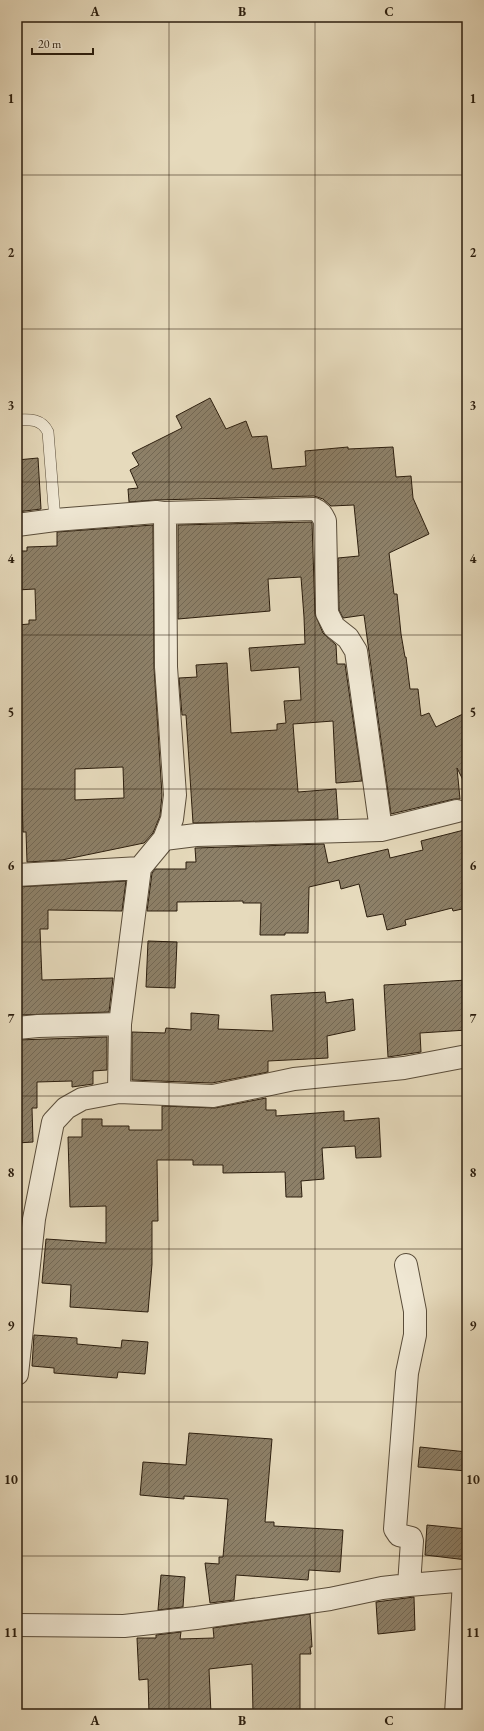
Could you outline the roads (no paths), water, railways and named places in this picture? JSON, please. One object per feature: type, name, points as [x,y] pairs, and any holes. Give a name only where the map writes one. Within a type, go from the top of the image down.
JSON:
[{"type":"street","points":[[17,525],[55,520],[163,513],[314,509],[320,511],[325,521],[328,613],[334,627],[348,638],[356,651],[381,830]]},
{"type":"street","points":[[119,1092],[120,1024],[140,868],[164,839],[172,819],[175,795],[166,667],[165,517],[163,513]]},
{"type":"street","points":[[164,839],[196,835],[381,830],[457,811]]},
{"type":"street","points":[[17,875],[140,868]]},
{"type":"street","points":[[17,1028],[120,1024]]},
{"type":"street","points":[[17,1374],[34,1219],[53,1122],[66,1108],[82,1099],[119,1092],[213,1096],[294,1079],[404,1068],[467,1056]]},
{"type":"street","points":[[406,1265],[415,1311],[415,1334],[407,1373],[395,1529],[399,1535],[411,1538],[412,1541],[410,1585]]},
{"type":"street","points":[[17,1625],[124,1626],[196,1618],[330,1599],[382,1588],[466,1581],[456,1714]]},
{"type":"lane","points":[[17,420],[29,419],[41,422],[45,425],[48,432],[55,520]]}]
